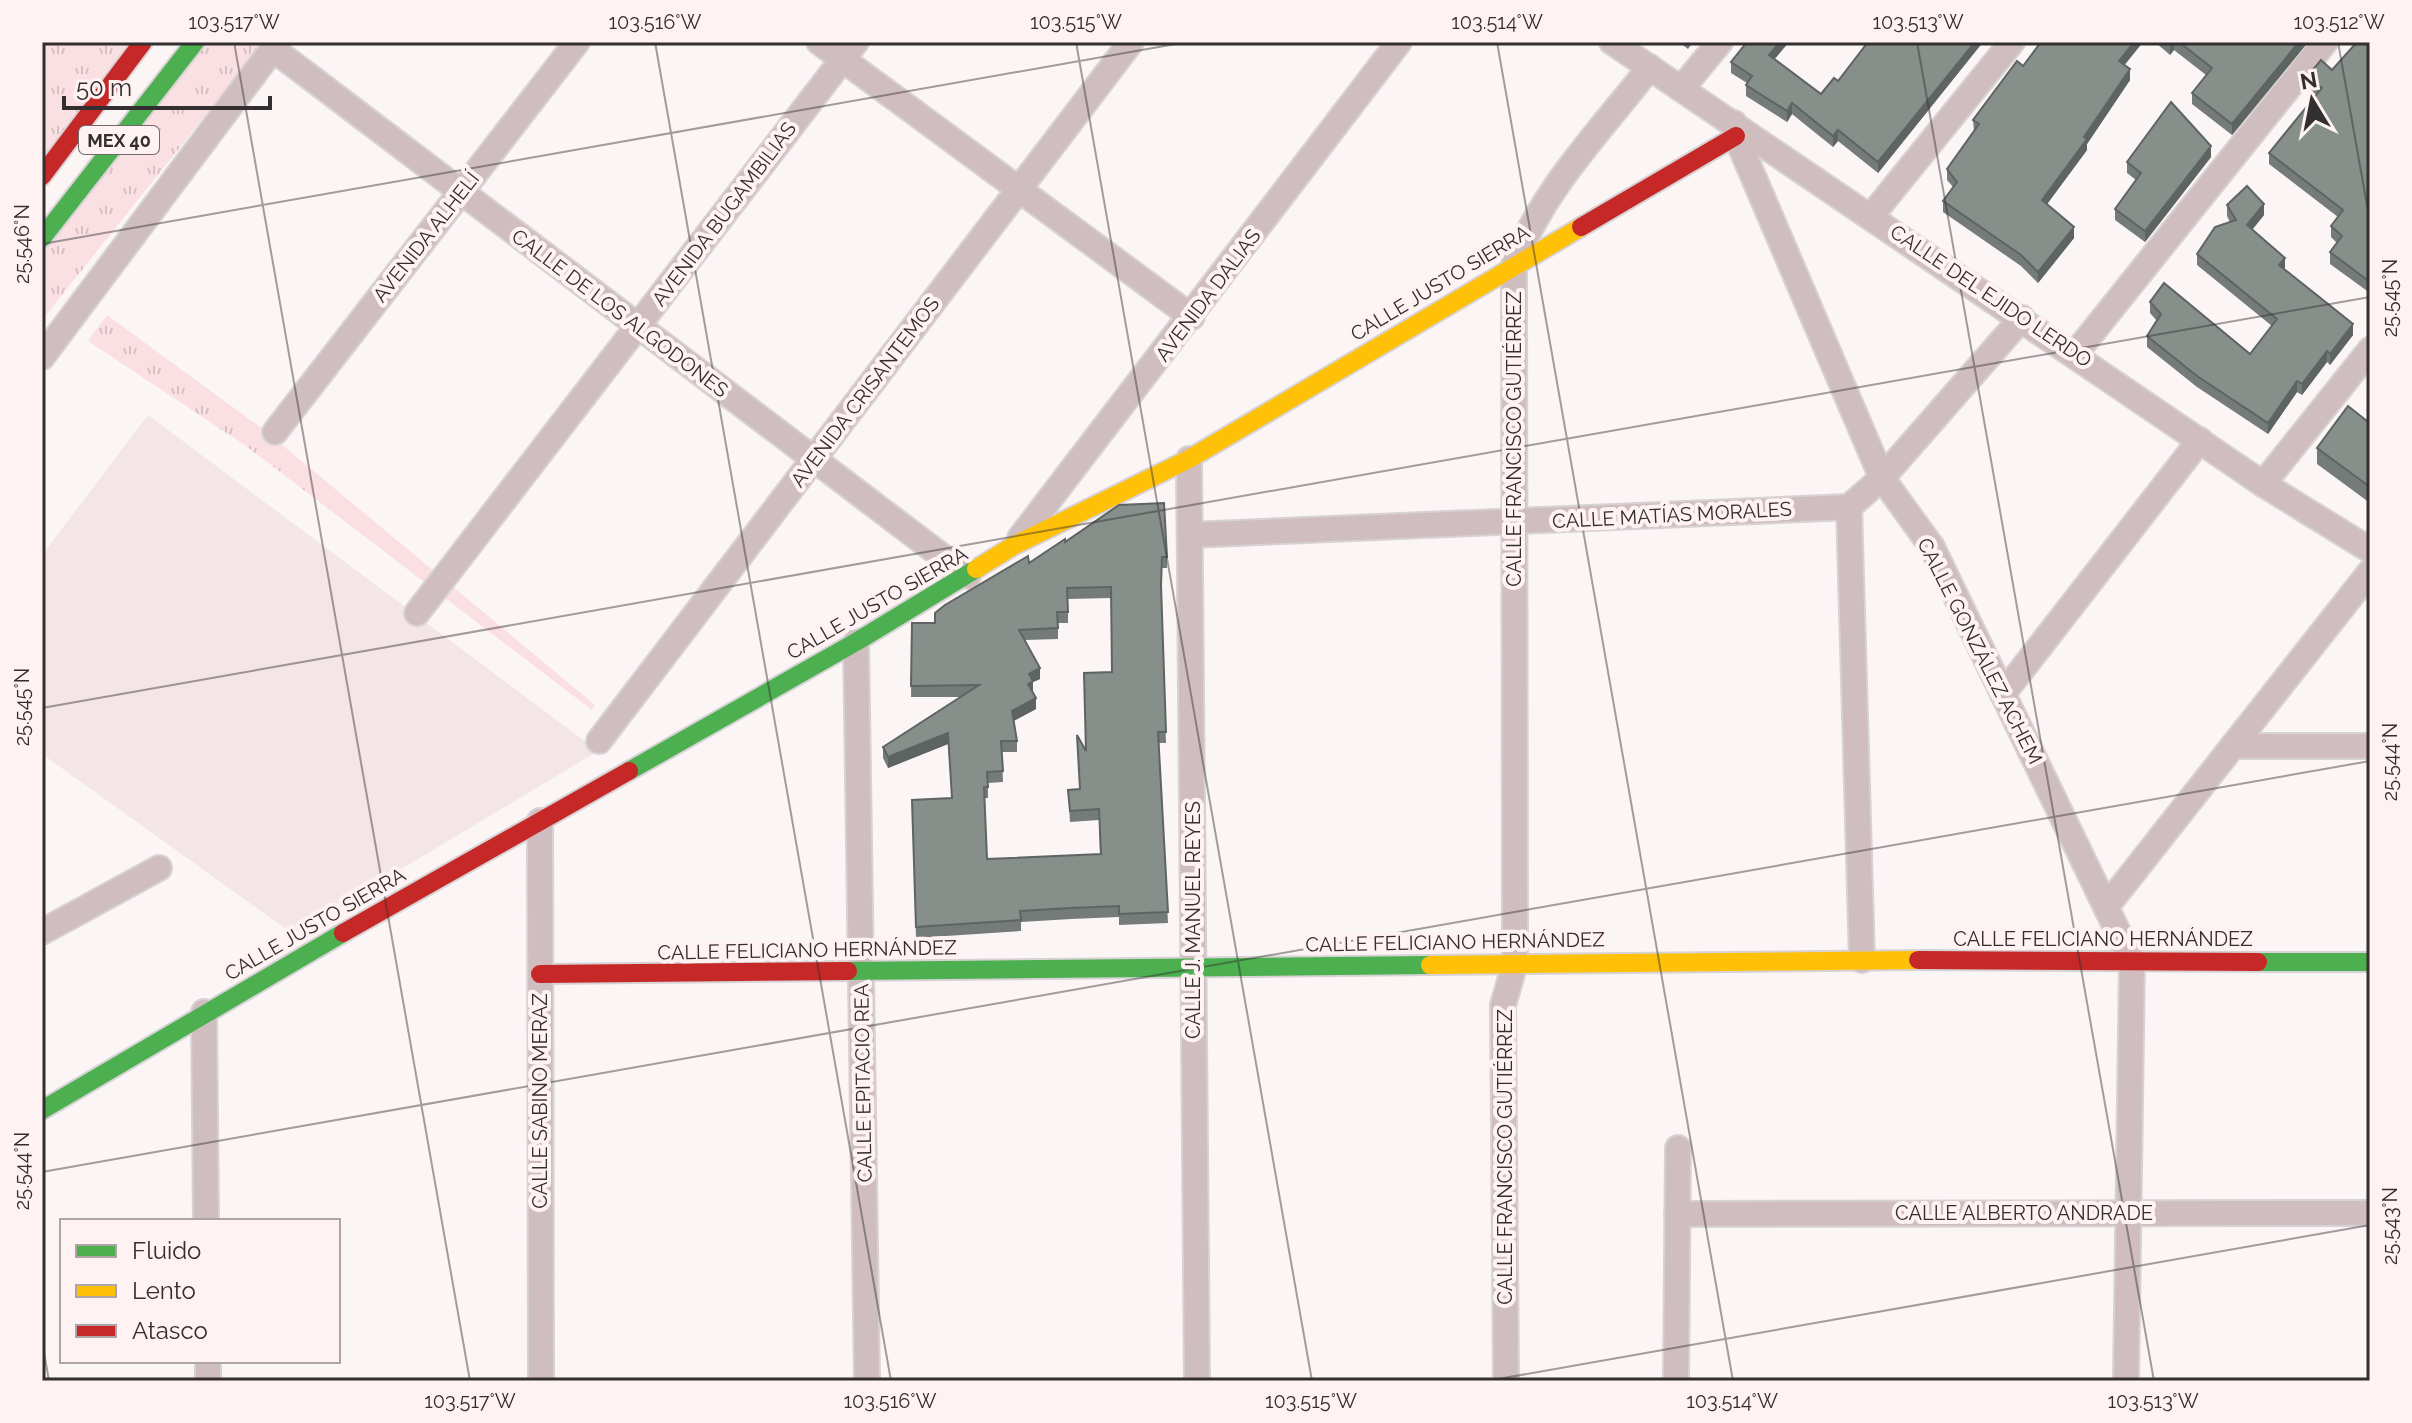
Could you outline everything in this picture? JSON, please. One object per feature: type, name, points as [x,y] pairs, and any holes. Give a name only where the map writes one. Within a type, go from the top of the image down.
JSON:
[{"type":"street","name":"MEX 40","points":[[42,176],[143,42]]},
{"type":"street","name":"MEX 40","points":[[42,238],[195,42]]},
{"type":"street","name":"AVENIDA ALHELÍ","points":[[275,432],[577,42]]},
{"type":"street","points":[[819,42],[849,51],[1019,189],[1192,317]]},
{"type":"street","name":"AVENIDA CRISANTEMOS","points":[[599,741],[1131,42]]},
{"type":"street","name":"AVENIDA DALIAS","points":[[1013,546],[1192,317],[1399,42]]},
{"type":"street","name":"CALLE DEL EJIDO LERDO","points":[[1612,42],[1735,130],[1872,215],[2263,484],[2370,550]]},
{"type":"street","points":[[1681,89],[1720,42]]},
{"type":"street","points":[[1872,215],[2012,42]]},
{"type":"street","points":[[2075,354],[2325,42]]},
{"type":"street","name":"CALLE DE LOS ALGODONES","points":[[276,46],[461,192],[968,576]]},
{"type":"street","points":[[42,357],[276,46]]},
{"type":"street","name":"AVENIDA BUGAMBILIAS","points":[[417,613],[849,51]]},
{"type":"street","name":"CALLE FRANCISCO GUTIÉRREZ","points":[[1506,1381],[1503,1005],[1515,963],[1514,265],[1525,234],[1558,185],[1650,67]]},
{"type":"street","name":"CALLE JUSTO SIERRA","points":[[42,1110],[204,1012],[856,642],[1013,546],[1189,459],[1735,130]]},
{"type":"street","name":"CALLE GONZÁLEZ ACHEM","points":[[1735,130],[1882,478],[1932,547],[2132,961]]},
{"type":"street","points":[[1862,960],[1849,507],[1882,478],[2022,318]]},
{"type":"street","points":[[2263,484],[2370,350]]},
{"type":"street","points":[[2003,694],[2200,440]]},
{"type":"street","name":"CALLE J. MANUEL REYES","points":[[1189,459],[1197,1381]]},
{"type":"street","name":"CALLE MATÍAS MORALES","points":[[1190,535],[1849,507]]},
{"type":"street","points":[[2106,907],[2370,572]]},
{"type":"street","name":"CALLE EPITACIO REA","points":[[856,642],[867,1381]]},
{"type":"street","points":[[2233,746],[2370,746]]},
{"type":"street","name":"CALLE SABINO MERAZ","points":[[540,821],[541,1381]]},
{"type":"street","points":[[42,932],[159,868]]},
{"type":"street","name":"CALLE FELICIANO HERNÁNDEZ","points":[[540,974],[1862,960],[2370,962]]},
{"type":"street","points":[[2126,1381],[2132,961]]},
{"type":"street","points":[[204,1012],[206,1219]]},
{"type":"street","points":[[1676,1381],[1678,1148]]},
{"type":"street","name":"CALLE ALBERTO ANDRADE","points":[[1677,1214],[2370,1213]]},
{"type":"shaded area","points":[[148,415],[598,751],[293,934],[42,754],[42,555]]},
{"type":"green space","points":[[42,42],[130,42],[42,160]]},
{"type":"green space","points":[[199,42],[264,42],[42,320],[42,246]]},
{"type":"green space","points":[[107,315],[263,429],[595,705],[592,710],[246,446],[88,341]]},
{"type":"building","points":[[1747,42],[1780,42],[1769,55],[1821,94],[1834,78],[1838,81],[1868,42],[1975,42],[1878,162],[1838,130],[1833,136],[1792,103],[1787,111],[1746,85],[1752,76],[1731,62]]},
{"type":"building","points":[[2041,42],[2134,42],[2119,61],[2130,69],[2084,137],[2087,139],[2042,200],[2074,227],[2038,272],[2021,255],[1943,201],[1957,182],[1947,169],[1979,124],[1973,120],[2017,61],[2023,66]]},
{"type":"building","points":[[2179,42],[2299,42],[2232,124],[2192,93],[2212,68]]},
{"type":"building","points":[[2357,42],[2370,42],[2370,282],[2330,252],[2342,236],[2331,226],[2343,210],[2269,153],[2322,88],[2307,77],[2321,60],[2332,70]]},
{"type":"building","points":[[2171,102],[2211,146],[2145,231],[2115,209],[2141,173],[2127,162]]},
{"type":"building","points":[[2247,186],[2264,204],[2247,225],[2285,258],[2279,265],[2353,324],[2302,384],[2297,381],[2268,423],[2197,376],[2147,336],[2161,314],[2150,302],[2164,283],[2250,354],[2277,319],[2197,254],[2215,227],[2236,220],[2227,205]]},
{"type":"building","points":[[2348,406],[2367,421],[2370,417],[2370,487],[2317,448]]},
{"type":"building","points":[[1164,503],[1167,557],[1162,557],[1161,585],[1166,732],[1158,732],[1168,912],[1119,914],[1119,906],[1020,911],[1021,920],[916,927],[912,800],[952,798],[948,733],[888,757],[883,747],[979,685],[911,686],[912,623],[935,623],[935,613],[945,605],[1028,556],[1029,563],[1119,505]],"holes":[[[1111,587],[1112,672],[1084,673],[1086,751],[1077,735],[1080,789],[1068,790],[1070,811],[1099,809],[1101,854],[987,859],[984,787],[988,787],[987,772],[1003,771],[1001,741],[1017,741],[1012,711],[1036,698],[1028,684],[1033,681],[1029,674],[1040,668],[1019,630],[1058,628],[1057,612],[1068,612],[1067,588]]]},
{"type":"traffic: fast","points":[[42,238],[195,42]]},
{"type":"traffic: fast","points":[[629,771],[856,642],[976,569]]},
{"type":"traffic: fast","points":[[42,1110],[343,933]]},
{"type":"traffic: fast","points":[[2258,962],[2370,962]]},
{"type":"traffic: fast","points":[[848,971],[1430,965]]},
{"type":"traffic: slow","points":[[976,569],[1013,546],[1189,459],[1581,227]]},
{"type":"traffic: slow","points":[[1430,965],[1918,960]]},
{"type":"traffic: jam","points":[[42,176],[143,42]]},
{"type":"traffic: jam","points":[[1581,227],[1736,136]]},
{"type":"traffic: jam","points":[[343,933],[629,771]]},
{"type":"traffic: jam","points":[[1918,960],[2258,962]]},
{"type":"traffic: jam","points":[[540,974],[848,971]]}]
